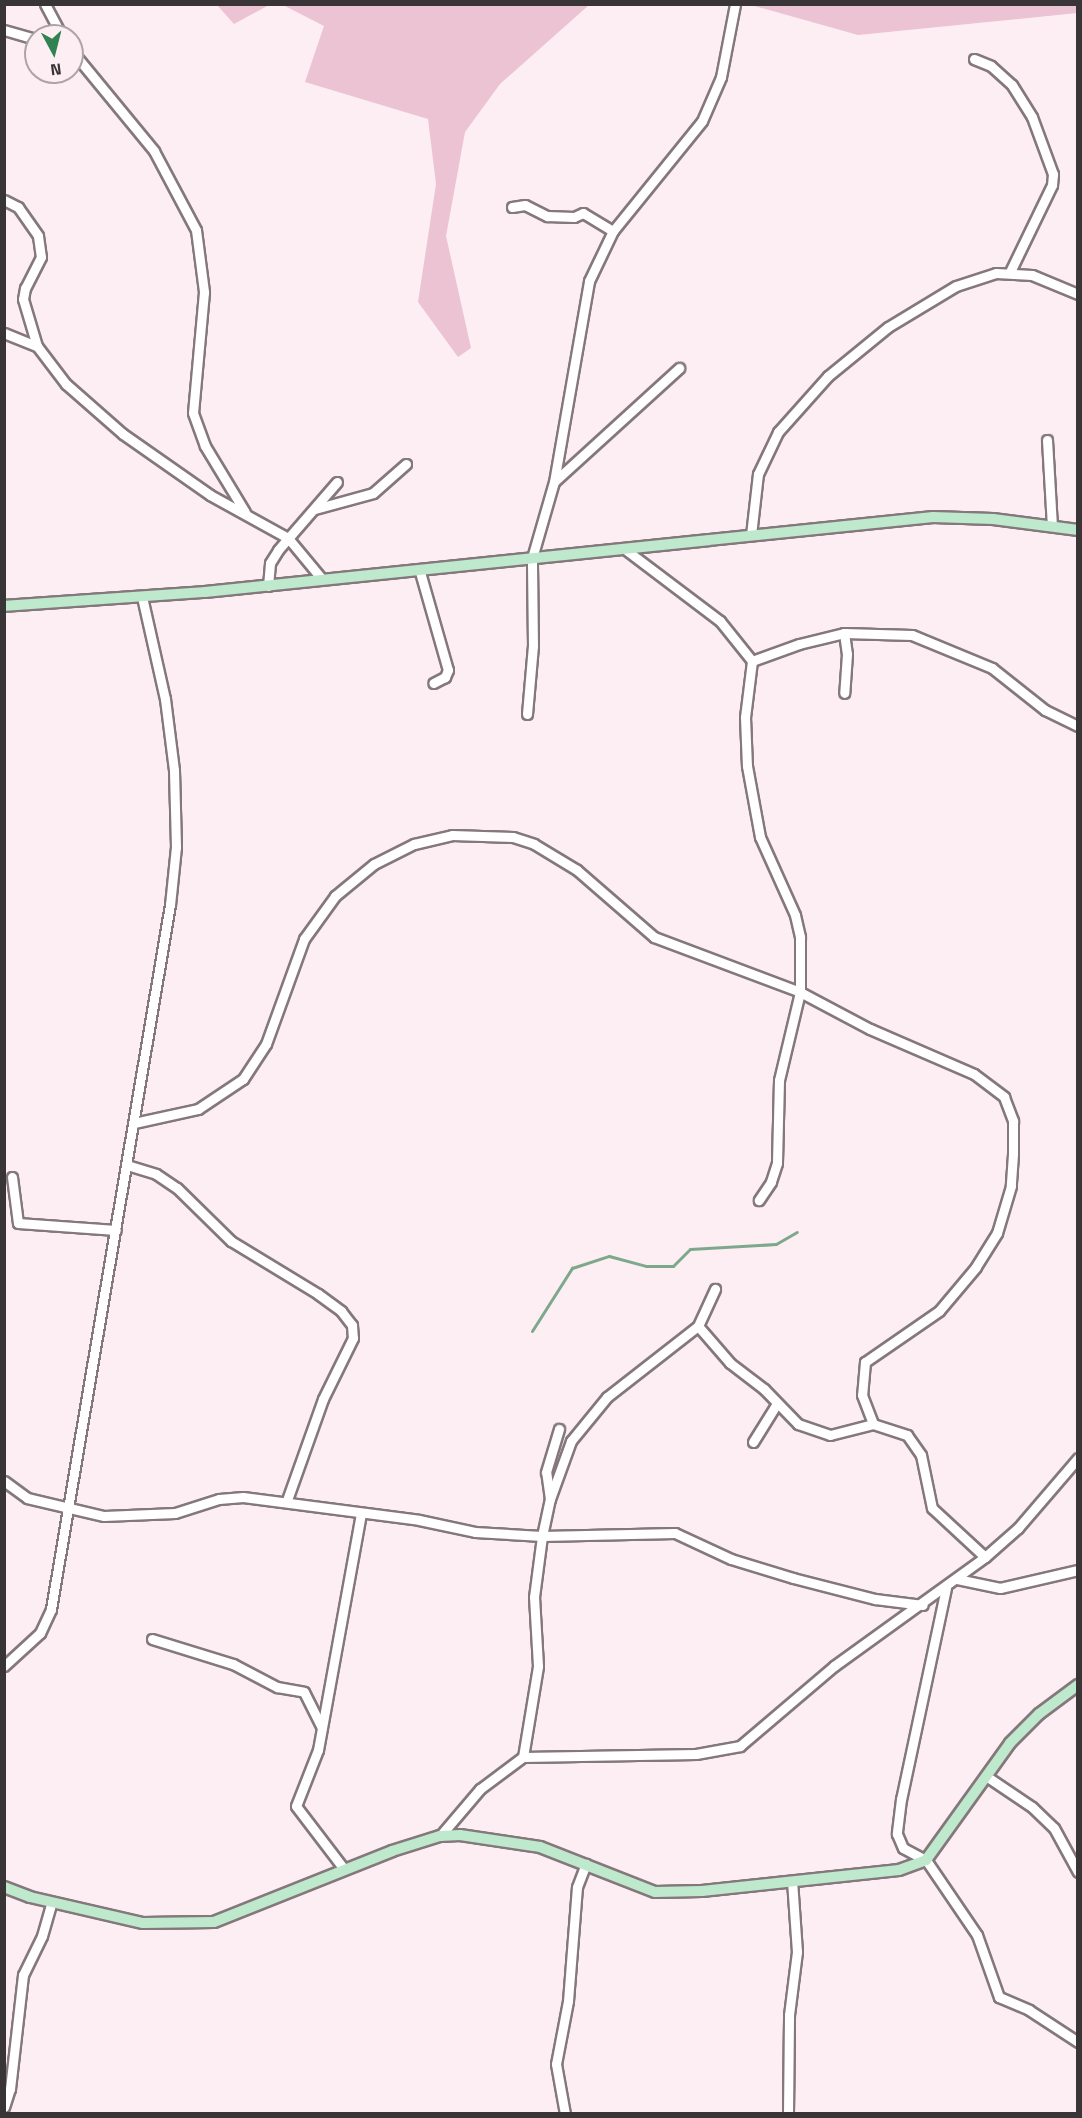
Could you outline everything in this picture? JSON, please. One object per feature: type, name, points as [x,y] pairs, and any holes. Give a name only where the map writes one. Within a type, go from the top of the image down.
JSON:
[{"type":"main road","points":[[4,606],[142,597],[322,579],[420,572],[532,558],[933,517],[1077,530]]},
{"type":"main road","points":[[4,1887],[52,1902],[152,1924],[214,1922],[344,1869],[440,1836],[513,1841],[586,1864],[655,1892],[702,1891],[899,1870],[926,1860],[986,1776],[1039,1714],[1077,1686]]},
{"type":"street","points":[[45,4],[56,24]]},
{"type":"street","points":[[527,714],[533,646],[532,558],[554,482],[586,292],[613,231],[702,121],[721,77],[735,4]]},
{"type":"street","points":[[4,30],[24,36]]},
{"type":"street","points":[[974,59],[991,66],[1012,85],[1032,117],[1053,174],[1052,185],[1010,272]]},
{"type":"street","points":[[84,66],[154,151],[196,230],[204,292],[193,413],[205,446],[245,512]]},
{"type":"street","points":[[4,200],[18,207],[29,221],[41,247],[38,266],[25,288],[23,299],[37,346],[66,384],[123,434],[210,495],[288,537],[322,579]]},
{"type":"street","points":[[512,207],[525,205],[547,216],[574,217],[583,213],[613,231]]},
{"type":"street","points":[[751,535],[758,474],[766,452],[778,432],[828,376],[853,353],[920,304],[981,276],[1010,272],[1032,275],[1077,294]]},
{"type":"street","points":[[4,333],[37,346]]},
{"type":"street","points":[[554,482],[679,368]]},
{"type":"street","points":[[1047,440],[1052,526]]},
{"type":"street","points":[[315,509],[373,494],[406,464]]},
{"type":"street","points":[[268,586],[270,563],[288,537],[337,482]]},
{"type":"street","points":[[626,550],[720,621],[752,662],[745,717],[747,766],[760,837],[795,915],[800,937],[800,992],[779,1080],[777,1163],[771,1182],[759,1200]]},
{"type":"street","points":[[420,572],[448,670],[445,676],[433,683]]},
{"type":"street","points":[[4,1666],[40,1633],[46,1622],[68,1510],[170,905],[176,847],[171,739],[142,597]]},
{"type":"street","points":[[752,662],[844,633],[912,635],[962,653],[1009,677],[1045,710],[1077,726]]},
{"type":"street","points":[[844,633],[844,693]]},
{"type":"street","points":[[134,1123],[198,1110],[243,1079],[266,1044],[304,939],[335,896],[374,864],[414,844],[452,835],[513,837],[534,844],[577,870],[654,937],[800,992],[870,1029],[974,1074],[1004,1097],[1013,1121],[1011,1186],[997,1233],[976,1266],[939,1311],[923,1326],[865,1362],[862,1395],[873,1424]]},
{"type":"street","points":[[127,1164],[177,1188],[231,1240],[318,1294],[341,1311],[351,1325],[352,1338],[323,1399],[287,1500]]},
{"type":"street","points":[[12,1177],[18,1222],[116,1230]]},
{"type":"street","points":[[524,1756],[538,1666],[534,1597],[542,1536],[550,1499],[571,1441],[589,1416],[630,1377],[698,1326],[716,1289]]},
{"type":"street","points":[[698,1326],[730,1363],[764,1389],[776,1405],[798,1424],[830,1435],[873,1424],[907,1435],[916,1444],[932,1508],[985,1557]]},
{"type":"street","points":[[753,1442],[776,1405]]},
{"type":"street","points":[[550,1499],[546,1472],[559,1429]]},
{"type":"street","points":[[440,1836],[480,1790],[524,1756],[696,1754],[740,1746],[834,1666],[946,1588],[985,1557],[1018,1528],[1077,1458]]},
{"type":"street","points":[[4,1481],[27,1498],[68,1510],[146,1516],[175,1513],[219,1499],[287,1500],[333,1511],[361,1513],[475,1532],[542,1536],[675,1533],[731,1559],[793,1578],[875,1599],[922,1605]]},
{"type":"street","points":[[344,1869],[296,1806],[312,1770],[322,1728],[361,1513]]},
{"type":"street","points":[[957,1579],[1000,1588],[1077,1570]]},
{"type":"street","points":[[946,1588],[901,1799],[897,1834],[903,1848],[926,1860],[984,1947],[993,1991],[999,1997],[1029,2010],[1077,2042]]},
{"type":"street","points":[[152,1639],[233,1664],[277,1687],[304,1692],[322,1728]]},
{"type":"street","points":[[986,1776],[1032,1807],[1054,1828],[1077,1872]]},
{"type":"street","points":[[564,2114],[556,2064],[568,2001],[577,1887],[586,1864]]},
{"type":"street","points":[[788,2114],[789,2015],[797,1952],[792,1881]]},
{"type":"street","points":[[4,2107],[10,2089],[23,1975],[42,1936],[52,1902]]},
{"type":"shaded area","points":[[1077,4],[1077,13],[858,35],[751,5]]},
{"type":"shaded area","points":[[217,5],[269,5],[234,24]]},
{"type":"shaded area","points":[[283,5],[589,5],[500,84],[465,132],[446,236],[471,348],[458,357],[418,302],[436,184],[428,119],[305,82],[324,26]]},
{"type":"waterway","points":[[532,1331],[572,1268],[609,1256],[646,1266],[673,1266],[690,1249],[776,1244],[797,1232]]}]
